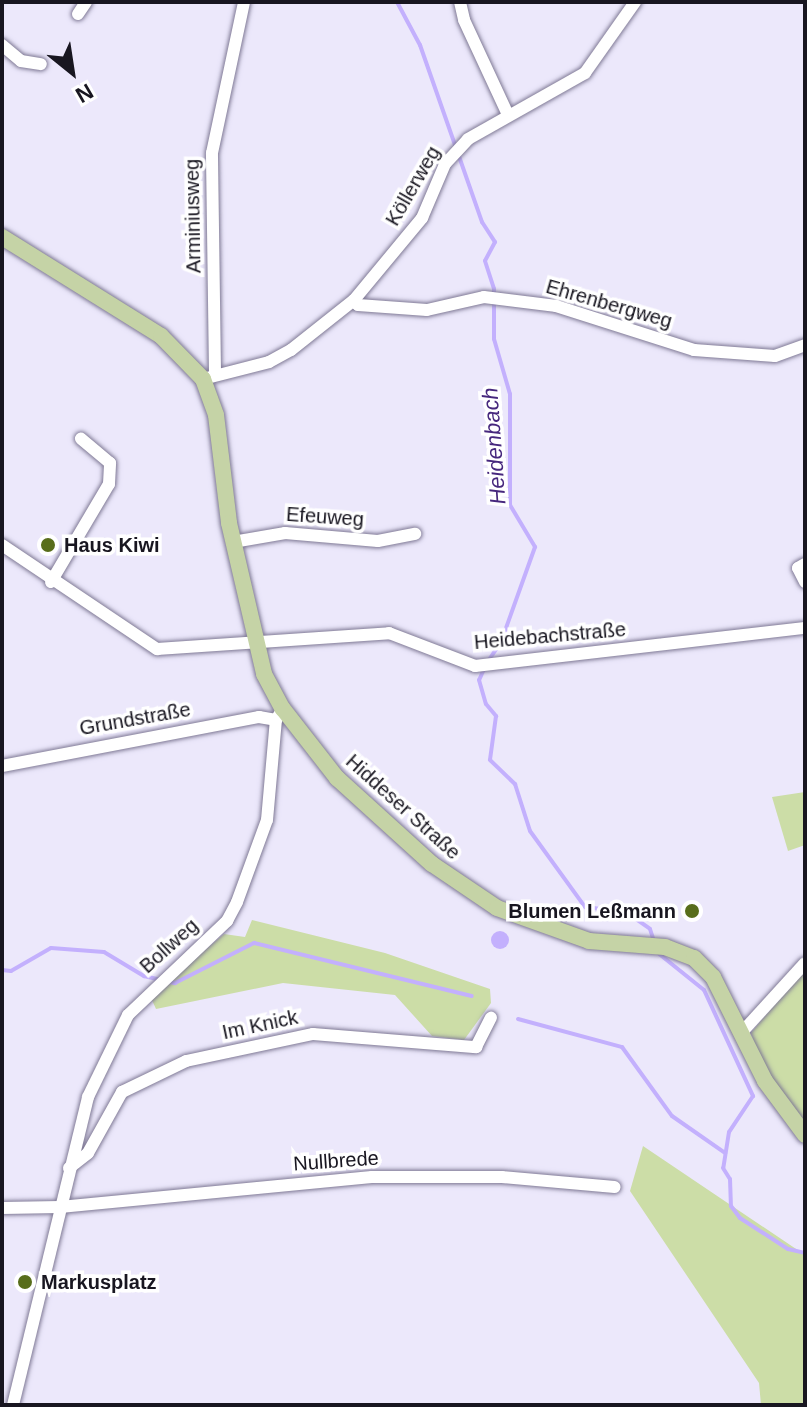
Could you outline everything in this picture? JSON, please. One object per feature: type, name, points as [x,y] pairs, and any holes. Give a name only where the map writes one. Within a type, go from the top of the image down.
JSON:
[{"type":"main road","name":"Hiddeser Straße","points":[[2,237],[161,336],[209,376],[233,542],[264,674],[280,714],[337,778],[432,864],[497,908],[589,941],[646,944],[681,951],[704,967],[742,1032],[772,1093],[805,1135]]},
{"type":"street","points":[[78,14],[86,2]]},
{"type":"street","name":"Arminiusweg","points":[[209,376],[212,153],[244,2]]},
{"type":"street","points":[[460,2],[464,20],[508,115]]},
{"type":"street","name":"Köllerweg","points":[[209,376],[269,362],[354,300],[422,218],[445,164],[468,139],[585,73],[635,2]]},
{"type":"street","points":[[2,45],[21,61],[41,64]]},
{"type":"street","name":"Ehrenbergweg","points":[[354,300],[358,305],[427,310],[484,297],[556,306],[694,350],[775,356],[805,345]]},
{"type":"street","points":[[51,582],[109,484],[110,463],[81,439]]},
{"type":"street","name":"Efeuweg","points":[[233,542],[285,533],[378,541],[415,534]]},
{"type":"street","name":"Heidebachstraße","points":[[2,545],[51,582],[157,649],[389,633],[475,666],[805,628]]},
{"type":"street","points":[[805,564],[798,568],[805,582]]},
{"type":"street","name":"Grundstraße","points":[[2,766],[280,714]]},
{"type":"street","name":"Bollweg","points":[[13,1405],[88,1097],[124,1021],[145,995],[227,921],[237,902],[267,820],[280,714]]},
{"type":"street","points":[[742,1032],[805,963]]},
{"type":"street","name":"Im Knick","points":[[69,1168],[88,1153],[122,1092],[186,1061],[313,1034],[476,1047],[491,1018]]},
{"type":"street","name":"Nullbrede","points":[[2,1208],[60,1207],[372,1177],[493,1177],[615,1187]]},
{"type":"green space","points":[[805,792],[805,845],[788,851],[772,797]]},
{"type":"green space","points":[[252,920],[385,953],[490,989],[491,1003],[464,1040],[432,1036],[395,995],[283,983],[156,1009],[151,998],[165,984],[224,934],[245,937]]},
{"type":"green space","points":[[805,968],[805,1127],[762,1064],[751,1033]]},
{"type":"green space","points":[[643,1146],[805,1255],[805,1405],[761,1405],[759,1383],[630,1191]]},
{"type":"shaded area","points":[[500,931],[509,940],[500,949],[491,940]]},
{"type":"waterway","name":"Heidenbach","points":[[397,2],[420,45],[482,222],[495,242],[485,261],[494,289],[494,339],[510,394],[510,505],[535,547],[501,642],[488,661]]},
{"type":"waterway","name":"Heidenbach","points":[[484,669],[479,680],[486,704],[496,716],[490,760],[515,784],[530,831],[585,907],[626,912],[650,929],[654,941]]},
{"type":"waterway","points":[[2,970],[11,971],[51,948],[104,952],[144,976],[175,983],[254,943],[472,996]]},
{"type":"waterway","name":"Heidenbach","points":[[658,953],[704,990],[753,1096],[729,1132],[723,1168],[730,1179],[731,1206],[740,1218],[788,1249],[805,1253]]},
{"type":"waterway","points":[[518,1019],[622,1047],[672,1116],[725,1153]]},
{"type":"place","name":"Haus Kiwi","points":[[48,545]]},
{"type":"place","name":"Blumen Leßmann","points":[[692,911]]},
{"type":"place","name":"Markusplatz","points":[[25,1282]]}]
